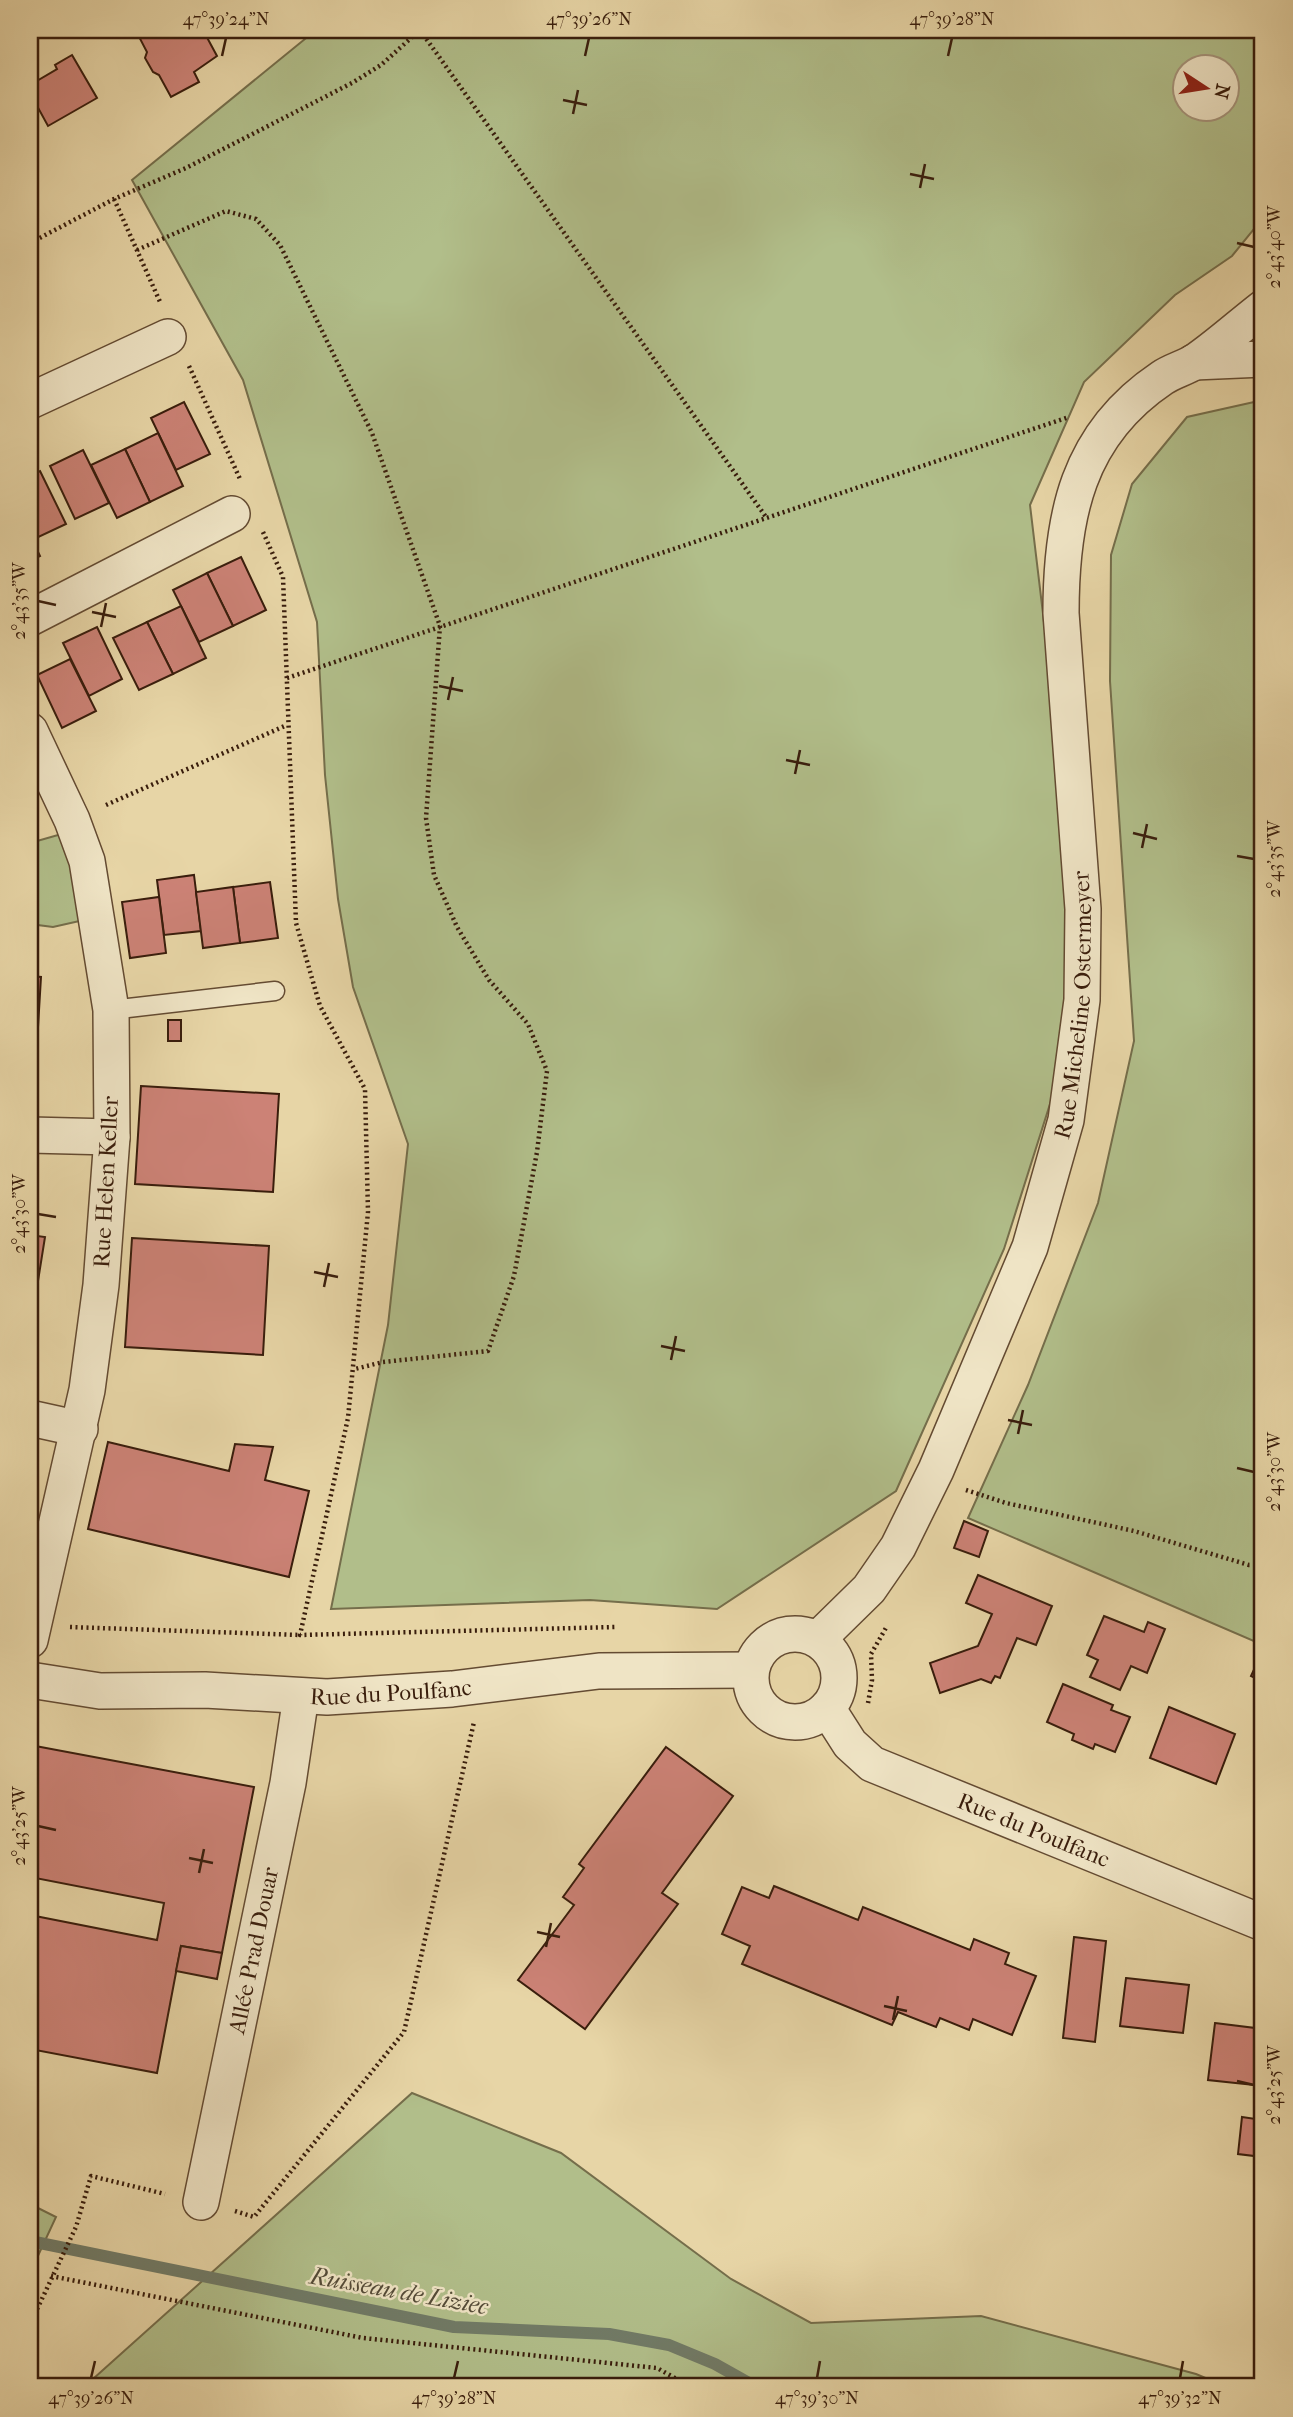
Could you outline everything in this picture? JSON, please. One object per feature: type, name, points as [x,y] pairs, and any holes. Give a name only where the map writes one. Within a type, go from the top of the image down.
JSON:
[{"type":"street","name":"Rue Micheline Ostermeyer","points":[[818,1639],[869,1589],[898,1548],[936,1470],[1030,1247],[1066,1120],[1082,1000],[1083,909],[1061,613],[1061,565],[1067,514],[1081,476],[1101,438],[1162,377],[1194,362],[1263,308]]},
{"type":"street","points":[[30,401],[173,336]]},
{"type":"street","name":"Rue Micheline Ostermeyer","points":[[1194,362],[1263,359]]},
{"type":"street","points":[[30,618],[245,509]]},
{"type":"street","name":"Rue Helen Keller","points":[[30,731],[72,820],[87,861],[111,1010],[112,1138],[101,1285],[80,1429],[32,1633]]},
{"type":"street","points":[[30,1135],[112,1138]]},
{"type":"street","points":[[30,1419],[80,1429]]},
{"type":"street","points":[[797,1633],[818,1639],[828,1648],[839,1672],[835,1697],[817,1716],[793,1722],[769,1714],[754,1695],[751,1670],[755,1656],[776,1637],[797,1633]]},
{"type":"street","name":"Rue du Poulfanc","points":[[30,1679],[100,1691],[205,1690],[341,1696],[599,1671],[751,1670]]},
{"type":"street","name":"Allée Prad Douar","points":[[201,2203],[288,1783],[301,1696]]},
{"type":"street","name":"Rue du Poulfanc","points":[[827,1708],[850,1744],[872,1764],[1263,1923]]},
{"type":"lane","points":[[111,1010],[275,991]]},
{"type":"path","points":[[30,243],[114,199],[186,168],[352,83],[381,65],[420,30],[766,517]]},
{"type":"path","points":[[114,199],[245,509],[284,578],[287,725],[296,923],[320,1006],[365,1089],[368,1212],[355,1369],[348,1418],[300,1635]]},
{"type":"path","points":[[137,250],[226,211],[256,219],[280,245],[372,433],[440,626],[426,818],[434,875],[457,927],[489,980],[528,1024],[547,1071],[537,1152],[514,1276],[488,1352],[383,1362],[355,1369]]},
{"type":"path","points":[[287,678],[1080,414]]},
{"type":"path","points":[[72,820],[287,725]]},
{"type":"path","points":[[960,1488],[1006,1503],[1135,1531],[1250,1565],[1263,1565]]},
{"type":"path","points":[[32,1633],[300,1635],[615,1627]]},
{"type":"path","points":[[30,2324],[76,2227],[91,2176],[254,2217],[404,2032],[483,1684]]},
{"type":"path","points":[[51,2276],[363,2339],[657,2368],[691,2387]]},
{"type":"green space","points":[[316,30],[1263,30],[1263,218],[1232,256],[1175,295],[1084,382],[1030,505],[1071,848],[1063,1063],[1004,1249],[896,1491],[717,1609],[590,1600],[331,1609],[388,1325],[408,1144],[353,987],[338,899],[325,775],[317,622],[243,380],[132,180]]},
{"type":"green space","points":[[1263,400],[1263,1645],[968,1518],[1028,1385],[1098,1203],[1134,1041],[1110,681],[1111,555],[1132,484],[1187,417]]},
{"type":"green space","points":[[65,833],[84,920],[53,927],[30,924],[30,843]]},
{"type":"green space","points":[[412,2093],[561,2153],[731,2279],[811,2323],[981,2316],[1196,2374],[1227,2387],[84,2387]]},
{"type":"green space","points":[[30,2204],[56,2217],[30,2273]]},
{"type":"building","points":[[203,30],[217,56],[194,72],[199,82],[171,97],[159,75],[153,72],[145,58],[147,52],[136,31]]},
{"type":"building","points":[[72,55],[97,98],[48,126],[30,93],[30,85],[57,69],[55,65]]},
{"type":"building","points":[[184,402],[210,454],[176,470],[151,418]]},
{"type":"building","points":[[158,433],[183,486],[150,502],[125,449]]},
{"type":"building","points":[[125,449],[150,502],[117,518],[91,465]]},
{"type":"building","points":[[83,450],[109,503],[75,519],[50,466]]},
{"type":"building","points":[[40,471],[66,524],[32,540],[30,476]]},
{"type":"building","points":[[30,535],[40,556],[30,561]]},
{"type":"building","points":[[241,557],[266,610],[233,626],[207,573]]},
{"type":"building","points":[[207,573],[233,626],[199,642],[173,590]]},
{"type":"building","points":[[181,606],[206,658],[173,674],[147,622]]},
{"type":"building","points":[[147,622],[173,674],[139,690],[113,638]]},
{"type":"building","points":[[97,627],[122,679],[89,696],[63,643]]},
{"type":"building","points":[[70,659],[96,711],[62,728],[37,675]]},
{"type":"building","points":[[194,875],[201,931],[164,935],[157,880]]},
{"type":"building","points":[[270,882],[278,938],[240,943],[233,887]]},
{"type":"building","points":[[233,887],[240,943],[203,948],[196,892]]},
{"type":"building","points":[[159,897],[166,953],[130,958],[122,902]]},
{"type":"building","points":[[30,976],[41,977],[34,1094],[30,1094]]},
{"type":"building","points":[[168,1020],[181,1020],[181,1041],[168,1041]]},
{"type":"building","points":[[141,1086],[279,1094],[273,1192],[135,1184]]},
{"type":"building","points":[[30,1235],[45,1237],[31,1325],[30,1325]]},
{"type":"building","points":[[132,1238],[269,1246],[263,1355],[125,1347]]},
{"type":"building","points":[[108,1442],[229,1471],[235,1444],[273,1447],[265,1480],[309,1491],[289,1577],[88,1529]]},
{"type":"building","points":[[964,1521],[988,1531],[979,1557],[954,1548]]},
{"type":"building","points":[[978,1575],[1052,1606],[1036,1645],[1017,1638],[1000,1678],[995,1676],[991,1683],[981,1679],[940,1693],[930,1663],[978,1646],[992,1614],[966,1603]]},
{"type":"building","points":[[1104,1616],[1144,1632],[1148,1622],[1165,1629],[1147,1673],[1131,1666],[1120,1690],[1090,1677],[1098,1660],[1087,1655]]},
{"type":"building","points":[[1263,1650],[1263,1682],[1251,1676]]},
{"type":"building","points":[[1063,1684],[1113,1705],[1111,1710],[1130,1717],[1115,1752],[1095,1744],[1093,1749],[1072,1740],[1074,1734],[1047,1722]]},
{"type":"building","points":[[1169,1707],[1235,1734],[1216,1784],[1150,1758]]},
{"type":"building","points":[[30,1745],[254,1787],[222,1953],[181,1946],[157,2073],[30,2049],[30,1915],[157,1940],[164,1903],[30,1877]]},
{"type":"building","points":[[666,1747],[733,1796],[662,1893],[678,1904],[585,2029],[518,1980],[574,1905],[563,1897],[584,1868],[579,1864]]},
{"type":"building","points":[[774,1886],[858,1920],[863,1907],[970,1950],[974,1939],[1009,1953],[1005,1964],[1036,1976],[1012,2035],[973,2019],[969,2030],[940,2018],[936,2027],[898,2012],[892,2025],[742,1964],[750,1946],[722,1934],[742,1887],[769,1898]]},
{"type":"building","points":[[1074,1937],[1106,1941],[1095,2042],[1063,2038]]},
{"type":"building","points":[[181,1946],[222,1953],[217,1979],[176,1971]]},
{"type":"building","points":[[1126,1978],[1189,1985],[1183,2033],[1120,2026]]},
{"type":"building","points":[[1215,2023],[1263,2029],[1263,2086],[1208,2080]]},
{"type":"building","points":[[1242,2117],[1263,2120],[1263,2157],[1238,2154]]},
{"type":"building","points":[[1257,2268],[1263,2269],[1263,2285],[1255,2284]]},
{"type":"waterway","name":"Ruisseau de Liziec","points":[[30,2241],[454,2327],[609,2334],[669,2345],[715,2364],[756,2387]]}]
